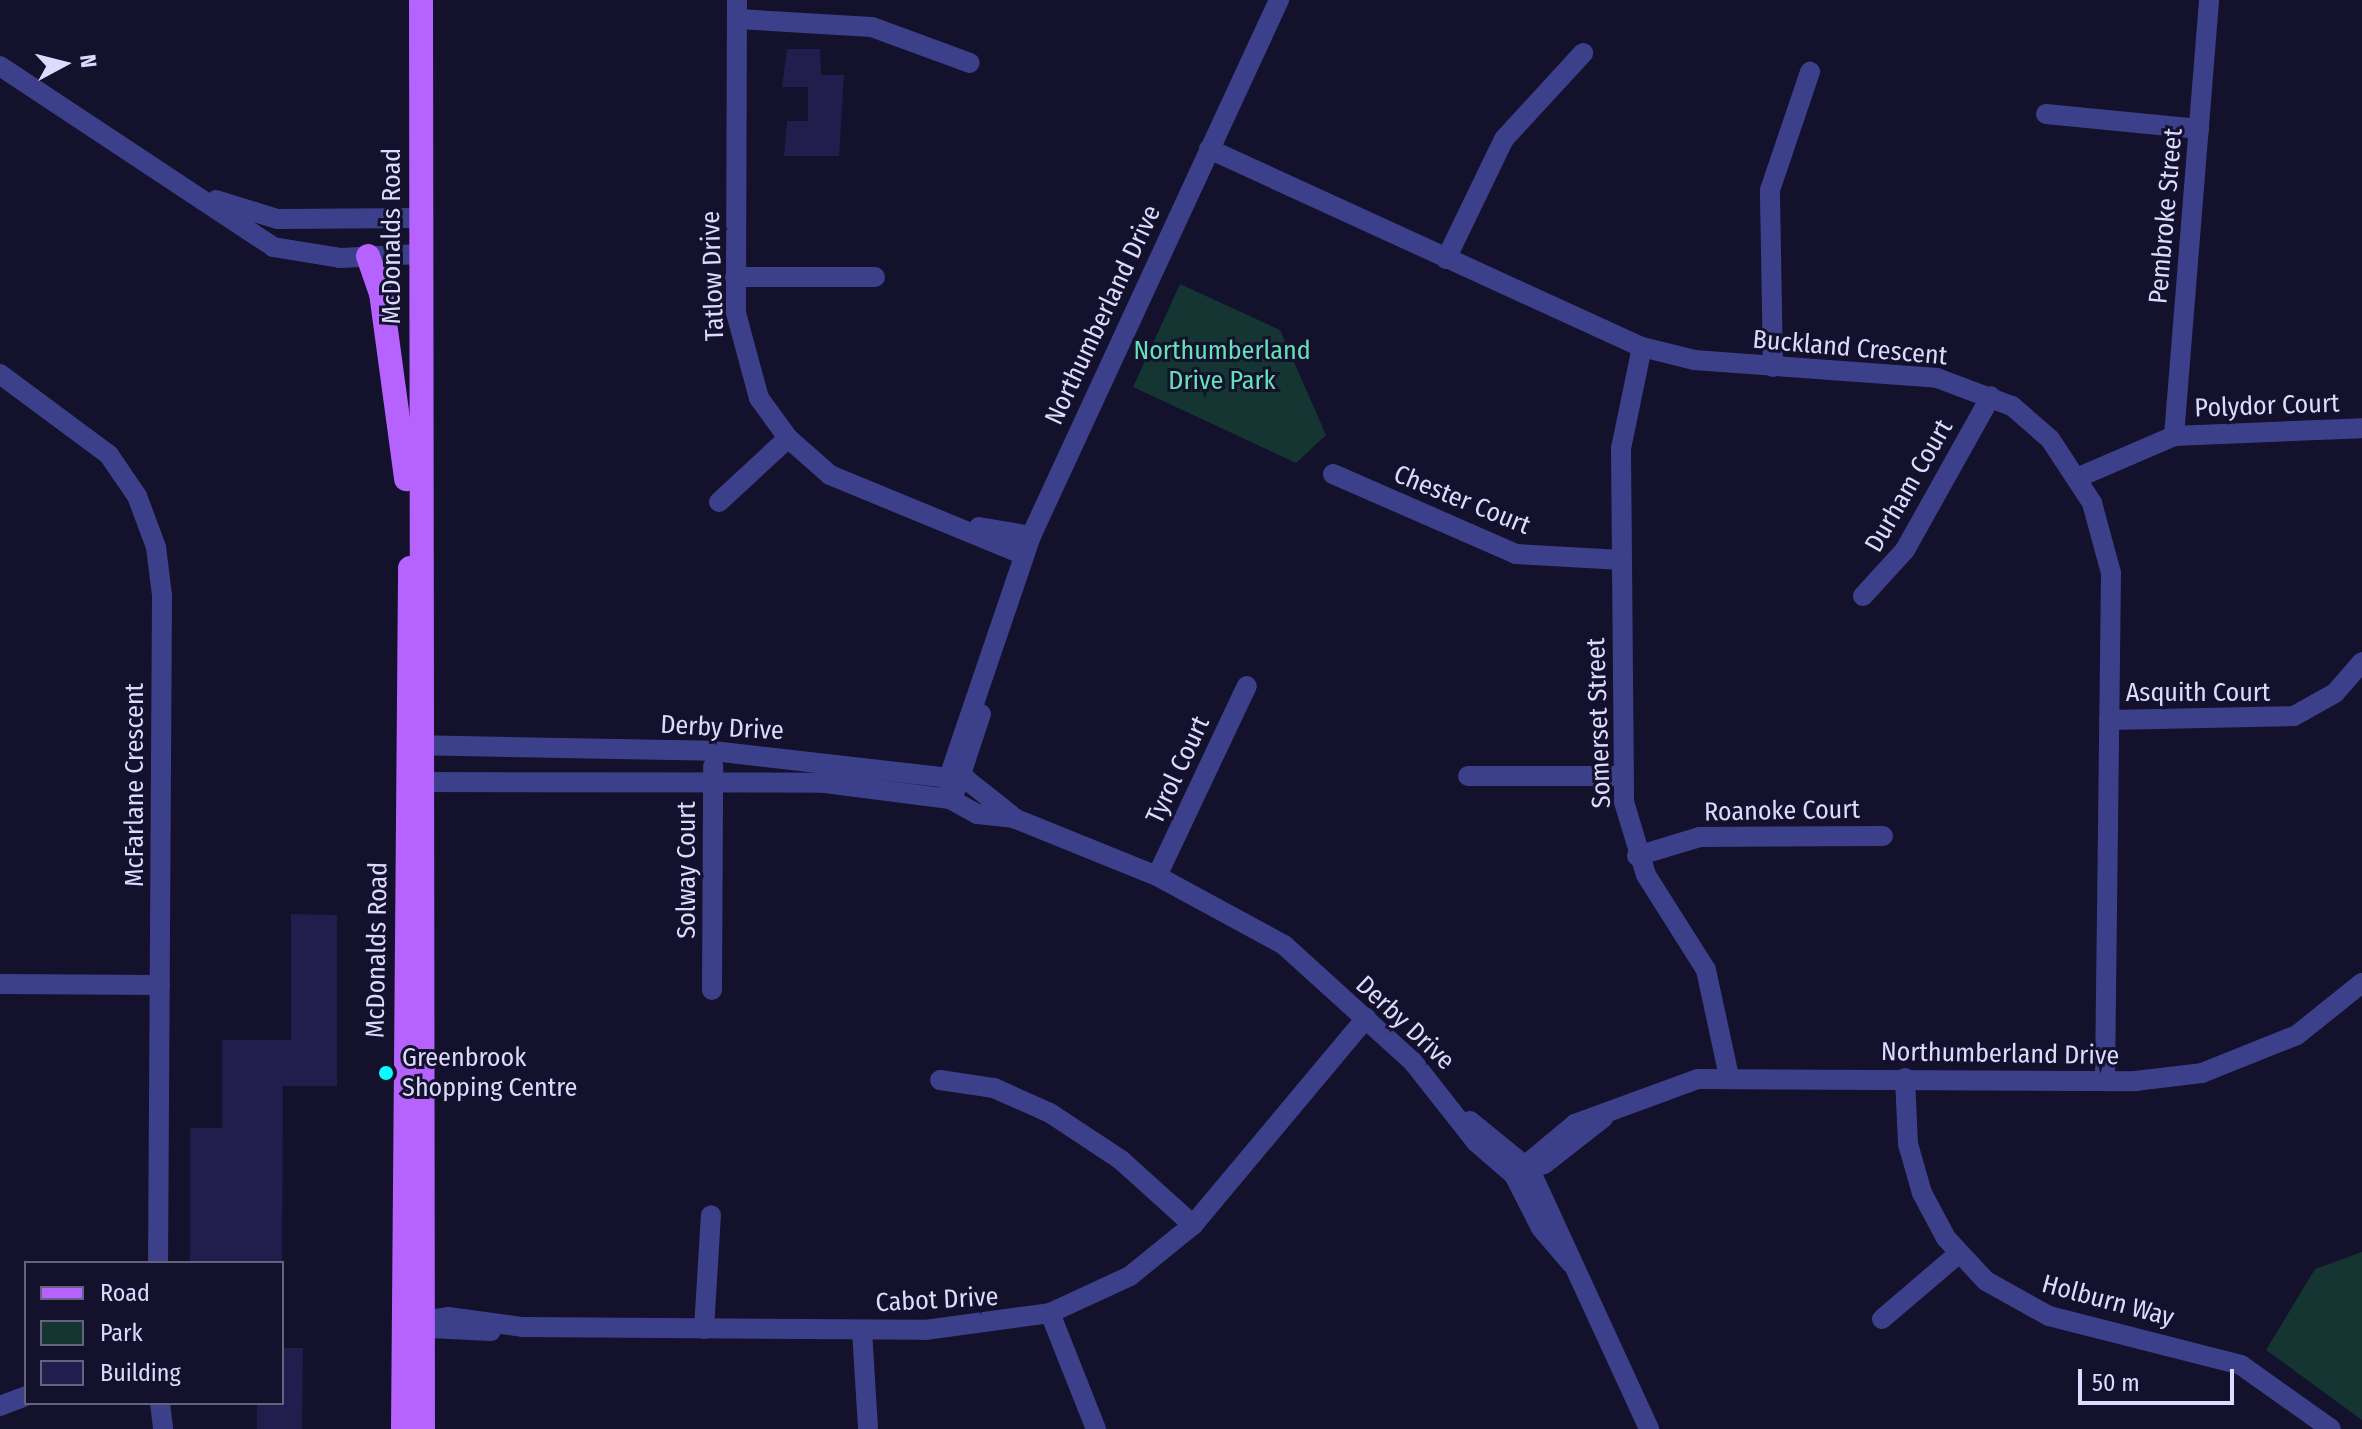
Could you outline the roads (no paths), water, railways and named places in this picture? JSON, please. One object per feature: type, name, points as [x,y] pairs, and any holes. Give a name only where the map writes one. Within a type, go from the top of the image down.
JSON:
[{"type":"main road","name":"McDonalds Road","points":[[421,0],[417,1325],[423,1429]]},
{"type":"main road","points":[[368,256],[381,293],[413,537]]},
{"type":"main road","name":"McDonalds Road","points":[[417,745],[413,537],[418,473]]},
{"type":"main road","name":"McDonalds Road","points":[[403,1429],[417,1325]]},
{"type":"street","name":"Northumberland Drive","points":[[950,799],[1027,546],[1279,0]]},
{"type":"street","name":"Pembroke Street","points":[[2174,436],[2209,0]]},
{"type":"street","points":[[737,9],[872,27],[970,63]]},
{"type":"street","name":"Tatlow Drive","points":[[737,9],[735,277],[749,376],[788,438],[850,486],[1027,546]]},
{"type":"street","points":[[1446,259],[1504,139],[1583,53]]},
{"type":"street","points":[[0,66],[194,191],[273,247],[368,256],[419,254]]},
{"type":"street","points":[[1773,367],[1770,190],[1810,72]]},
{"type":"street","points":[[2046,114],[2199,129]]},
{"type":"street","name":"Buckland Crescent","points":[[1209,149],[1642,347],[1773,367],[1913,375],[1991,396],[2050,439],[2079,477],[2111,573],[2105,1081]]},
{"type":"street","points":[[194,191],[277,219],[420,218]]},
{"type":"street","points":[[735,277],[875,277]]},
{"type":"street","name":"Somerset Street","points":[[1642,347],[1623,423],[1623,776],[1637,856],[1706,970],[1729,1076]]},
{"type":"street","name":"McFarlane Crescent","points":[[0,374],[109,455],[137,496],[156,547],[160,985],[158,1261]]},
{"type":"street","name":"Durham Court","points":[[1863,596],[1905,550],[1991,396]]},
{"type":"street","name":"Polydor Court","points":[[2174,436],[2362,428]]},
{"type":"street","points":[[2079,477],[2174,436]]},
{"type":"street","points":[[719,502],[788,438]]},
{"type":"street","name":"Chester Court","points":[[1333,474],[1516,554],[1622,560]]},
{"type":"street","name":"Asquith Court","points":[[2109,720],[2284,719],[2320,703],[2362,662]]},
{"type":"street","name":"Tyrol Court","points":[[1157,876],[1247,686]]},
{"type":"street","name":"Derby Drive","points":[[417,745],[713,751],[894,777],[956,776],[1016,819],[1157,876],[1237,922],[1310,973],[1371,1022],[1460,1114],[1476,1142],[1522,1168],[1571,1263],[1649,1429]]},
{"type":"street","name":"Solway Court","points":[[712,990],[713,751]]},
{"type":"street","points":[[1468,776],[1623,776]]},
{"type":"street","name":"Derby Drive","points":[[417,781],[713,777],[950,799],[977,814],[1016,819]]},
{"type":"street","name":"Roanoke Court","points":[[1637,856],[1700,837],[1883,836]]},
{"type":"street","name":"Northumberland Drive","points":[[1522,1168],[1615,1107],[1674,1084],[1729,1076],[2164,1080],[2236,1064],[2321,1020],[2362,983]]},
{"type":"street","points":[[0,984],[160,985]]},
{"type":"street","name":"Cabot Drive","points":[[417,1325],[868,1330],[979,1328],[1056,1311],[1130,1276],[1193,1225],[1371,1022]]},
{"type":"street","name":"Holburn Way","points":[[1905,1078],[1913,1169],[1958,1254],[2029,1309],[2241,1365],[2321,1426]]},
{"type":"street","points":[[940,1080],[994,1088],[1083,1132],[1193,1225]]},
{"type":"street","points":[[704,1329],[711,1215]]},
{"type":"street","points":[[1882,1319],[1958,1254]]},
{"type":"street","points":[[1056,1311],[1096,1429]]},
{"type":"street","points":[[868,1330],[868,1429]]},
{"type":"street","points":[[0,1406],[24,1397]]},
{"type":"street","points":[[160,1405],[163,1429]]},
{"type":"place","name":"Greenbrook Shopping Centre","points":[[386,1073]]},
{"type":"park label","name":"Northumberland Drive Park","points":[[1222,366]]}]
